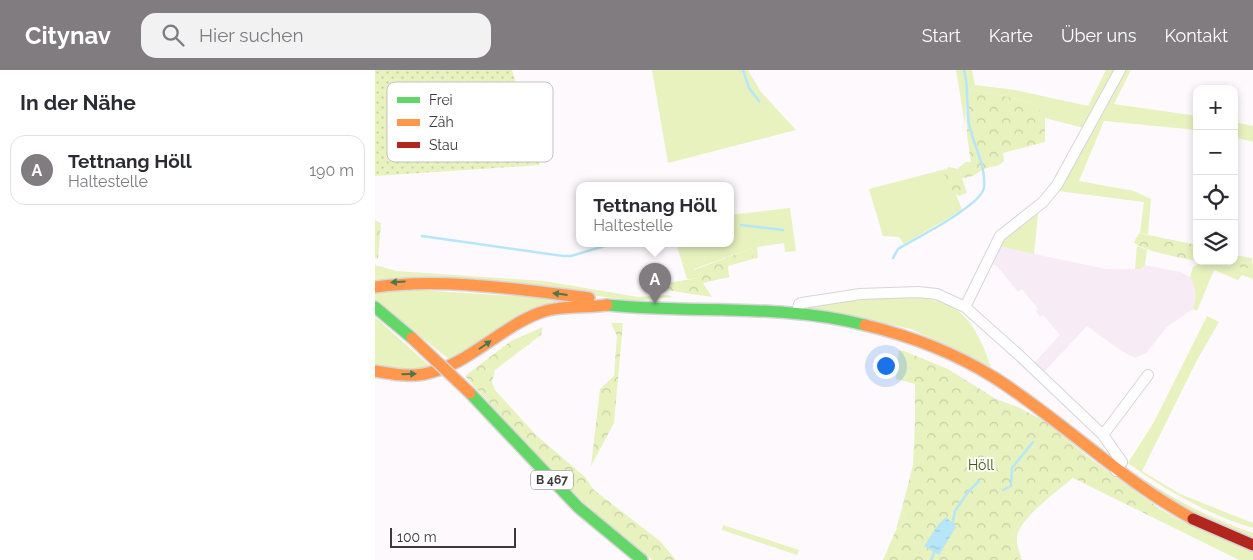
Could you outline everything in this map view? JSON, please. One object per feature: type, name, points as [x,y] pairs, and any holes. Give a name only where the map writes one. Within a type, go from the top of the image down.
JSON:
[{"type":"main road","points":[[375,286],[407,282],[522,290],[596,299],[607,305]]},
{"type":"main road","points":[[375,370],[411,374],[443,369],[458,363],[514,326],[540,313],[559,308],[607,305],[664,310],[758,310],[797,313],[864,324],[901,335],[955,357],[1017,394],[1149,495],[1189,519],[1253,545]]},
{"type":"main road","name":"B 467","points":[[375,307],[412,338],[470,393],[578,507],[642,560]]},
{"type":"street","points":[[965,308],[995,243],[1000,236],[1051,194],[1120,70]]},
{"type":"street","points":[[797,313],[799,304],[835,297],[895,292],[937,294],[965,308],[1020,356],[1103,435],[1119,455],[1122,462],[1116,471]]},
{"type":"street","points":[[1103,435],[1148,375]]},
{"type":"shaded area","points":[[996,246],[1106,269],[1141,269],[1145,265],[1180,272],[1190,277],[1196,287],[1196,299],[1193,309],[1167,327],[1146,353],[1135,358],[1117,348],[1087,326],[1042,374],[1032,365],[1060,335],[1043,315],[1040,317],[1036,311],[1038,309],[1022,289],[1018,292],[997,266],[987,262]]},
{"type":"green space","points":[[375,70],[512,70],[516,82],[387,82],[387,162],[539,162],[540,165],[375,176]]},
{"type":"green space","points":[[652,70],[748,70],[761,92],[796,130],[668,163]]},
{"type":"green space","points":[[956,70],[972,70],[975,85],[1015,90],[1088,106],[1106,70],[1116,70],[1084,128],[1045,118],[1030,102],[971,89],[966,106],[965,125]]},
{"type":"green space","points":[[1123,70],[1131,70],[1114,104],[1193,115],[1193,130],[1104,121],[1079,181],[1134,191],[1151,199],[1148,234],[1140,233],[1144,202],[1058,191]]},
{"type":"green space","points":[[971,89],[1030,102],[1045,115],[1045,142],[1003,153],[1004,161],[999,165],[981,170],[970,177],[962,178],[967,193],[959,196],[954,193],[944,174],[948,167],[958,169],[965,162],[971,162],[966,117]]},
{"type":"green space","points":[[1238,123],[1253,126],[1253,142],[1238,138]]},
{"type":"green space","points":[[946,169],[962,210],[904,244],[899,237],[883,236],[869,189]]},
{"type":"green space","points":[[790,208],[796,251],[785,252],[784,243],[757,247],[758,258],[753,259],[752,248],[694,269],[700,278],[687,279],[677,247],[734,247],[734,215]]},
{"type":"green space","points":[[1038,214],[1034,254],[997,246],[1013,229]]},
{"type":"green space","points":[[375,220],[381,223],[378,259],[375,258]]},
{"type":"green space","points":[[1139,233],[1193,244],[1193,260],[1140,247],[1134,242]]},
{"type":"green space","points":[[1137,246],[1147,250],[1145,265],[1141,269],[1135,269]]},
{"type":"green space","points":[[752,248],[753,259],[728,266],[729,277],[703,283],[712,297],[666,290],[667,283],[699,278],[694,270]]},
{"type":"green space","points":[[1238,256],[1252,258],[1253,268],[1222,265],[1238,265]]},
{"type":"green space","points":[[375,265],[396,271],[544,281],[638,297],[668,295],[672,297],[635,301],[540,288],[375,283]]},
{"type":"green space","points":[[1196,265],[1221,265],[1253,268],[1253,279],[1242,275],[1238,280],[1214,270],[1197,311],[1193,309],[1196,293],[1190,277],[1193,267]]},
{"type":"green space","points":[[385,288],[563,299],[451,361],[375,300],[375,290]]},
{"type":"green space","points":[[879,296],[921,298],[951,306],[963,315],[973,327],[991,367],[911,329],[809,307]]},
{"type":"green space","points":[[1207,316],[1219,322],[1197,360],[1142,471],[1180,494],[1253,523],[1253,528],[1220,516],[1188,501],[1128,463],[1154,422]]},
{"type":"green space","points":[[375,317],[431,367],[414,371],[375,366]]},
{"type":"green space","points":[[611,323],[623,323],[614,423],[591,466],[600,389],[614,376],[617,336]]},
{"type":"green space","points":[[543,327],[541,335],[495,370],[492,382],[495,390],[536,435],[585,477],[594,490],[660,541],[676,560],[653,560],[609,525],[560,480],[465,376],[511,341]]},
{"type":"green space","points":[[899,350],[904,351],[915,384],[896,379]]},
{"type":"green space","name":"Höll","points":[[904,351],[948,369],[996,399],[1018,407],[1048,423],[1087,456],[1160,509],[1152,517],[1069,476],[1026,514],[1014,532],[1012,541],[1019,560],[883,560],[896,530],[907,522],[902,508],[913,465],[915,384]]},
{"type":"green space","points":[[1127,467],[1187,505],[1253,533],[1253,538],[1176,506]]},
{"type":"green space","points":[[1069,476],[1074,477],[1041,504],[1020,529],[1017,540],[1022,560],[1019,560],[1012,541],[1014,532],[1026,514]]},
{"type":"green space","points":[[902,508],[907,522],[896,530]]},
{"type":"green space","points":[[1160,509],[1185,523],[1253,550],[1253,560],[1239,560],[1152,517]]},
{"type":"green space","points":[[723,525],[799,550],[797,555],[722,530]]},
{"type":"water","points":[[946,517],[956,527],[939,555],[924,546],[938,525]]},
{"type":"waterway","points":[[743,70],[749,88],[759,101]]},
{"type":"waterway","points":[[893,258],[898,249],[961,212],[981,194],[984,187],[983,170],[969,124],[964,70]]},
{"type":"waterway","points":[[741,225],[783,230]]},
{"type":"waterway","points":[[422,236],[563,256],[571,256],[601,247]]},
{"type":"waterway","points":[[1003,490],[1011,486],[1012,468],[1033,442]]},
{"type":"waterway","points":[[952,525],[955,511],[968,492],[979,481]]},
{"type":"waterway","points":[[931,560],[935,550]]},
{"type":"traffic: fast","points":[[607,305],[639,308],[769,311],[833,318],[865,325]]},
{"type":"traffic: fast","points":[[375,307],[412,338]]},
{"type":"traffic: fast","points":[[470,393],[578,507],[642,560]]},
{"type":"traffic: slow","points":[[375,287],[427,283],[454,284],[510,288],[589,298]]},
{"type":"traffic: slow","points":[[375,371],[412,375],[440,370],[539,313],[547,310],[607,305]]},
{"type":"traffic: slow","points":[[865,325],[899,334],[932,346],[980,369],[1045,413],[1141,487],[1193,519]]},
{"type":"traffic: slow","points":[[412,338],[470,393]]},
{"type":"traffic: jam","points":[[1193,519],[1253,545]]},
{"type":"place","name":"Tettnang Höll","points":[[655,304]]}]
